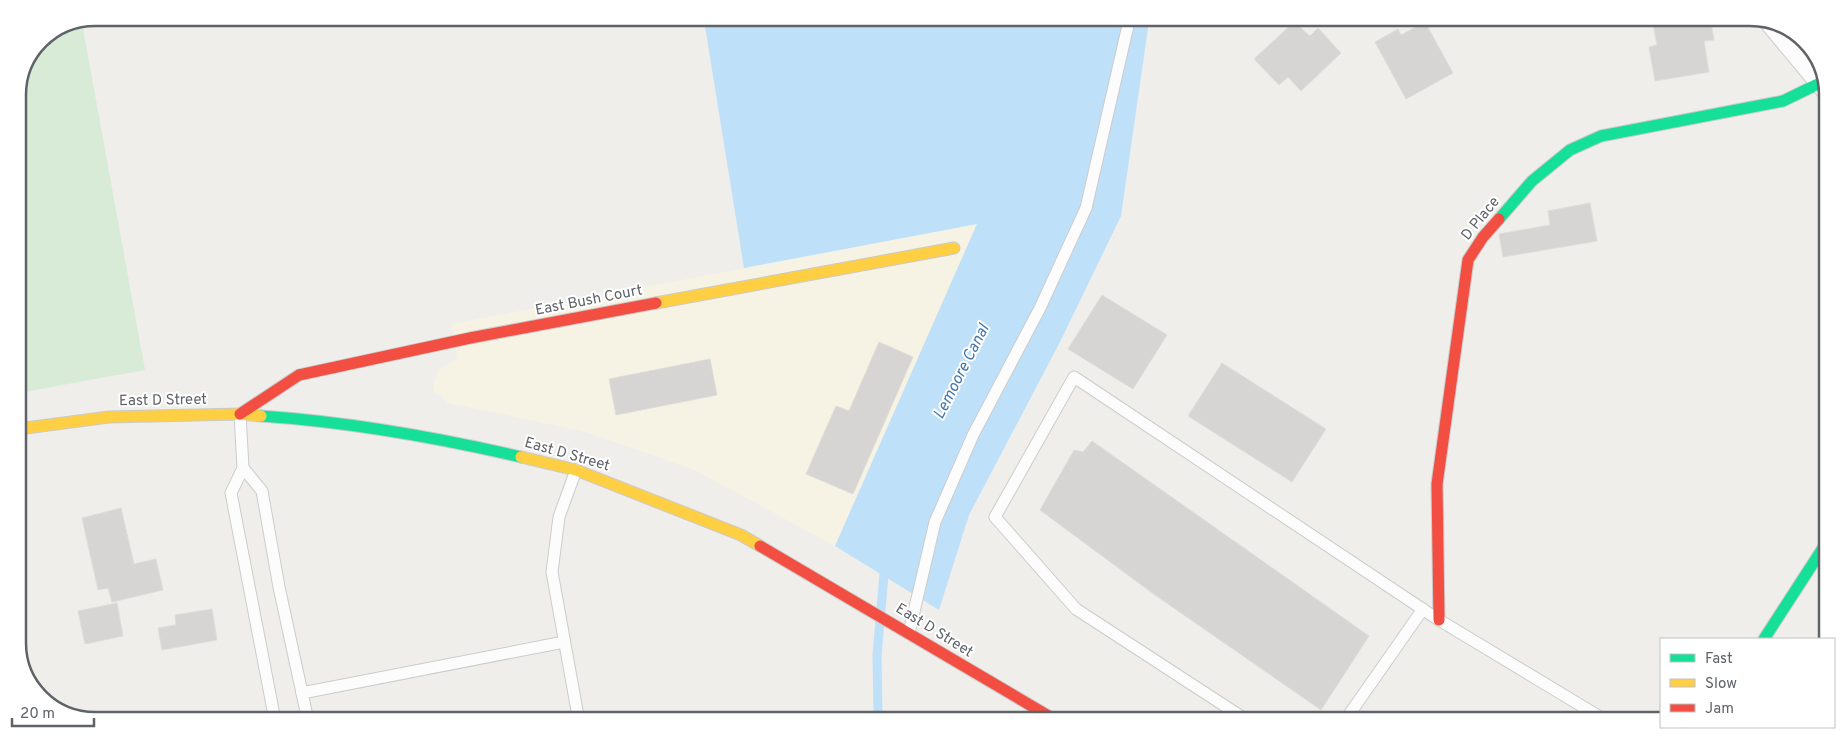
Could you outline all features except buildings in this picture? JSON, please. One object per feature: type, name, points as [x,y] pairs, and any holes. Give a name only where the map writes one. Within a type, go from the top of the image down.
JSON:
[{"type":"street","points":[[1780,33],[1816,76]]},
{"type":"street","name":"D Place","points":[[1439,620],[1437,484],[1468,260],[1483,237],[1532,181],[1570,150],[1601,136],[1783,101],[1818,87]]},
{"type":"street","name":"East Bush Court","points":[[240,414],[299,375],[470,338],[954,248]]},
{"type":"street","name":"East D Street","points":[[26,428],[109,417],[240,414],[320,420],[448,440],[576,470],[741,535],[1042,712]]},
{"type":"street","points":[[1765,638],[1819,554]]},
{"type":"lane","points":[[910,633],[935,522],[973,435],[1040,308],[1086,208],[1128,26]]},
{"type":"lane","points":[[1234,712],[1076,609],[995,517],[1074,377],[1439,620],[1592,712]]},
{"type":"lane","points":[[240,414],[243,468],[231,493],[273,712]]},
{"type":"lane","points":[[243,468],[262,491],[279,587],[306,712]]},
{"type":"lane","points":[[576,470],[560,517],[552,572],[577,712]]},
{"type":"lane","points":[[1351,712],[1422,608]]},
{"type":"lane","points":[[302,693],[564,642]]},
{"type":"shaded area","points":[[977,224],[835,546],[695,470],[583,431],[448,403],[433,390],[438,370],[457,359],[452,324]]},
{"type":"green space","points":[[81,28],[83,28],[145,370],[26,392],[26,95],[28,81],[31,69],[46,46],[69,31]]},
{"type":"water","points":[[705,26],[1148,26],[1121,216],[1060,342],[969,515],[939,610],[835,546],[977,224],[744,268]]},
{"type":"waterway","name":"Lemoore Canal","points":[[878,712],[877,655],[885,563]]},
{"type":"traffic: fast","points":[[1499,219],[1532,181],[1570,150],[1601,136],[1783,101],[1818,84]]},
{"type":"traffic: fast","points":[[261,416],[327,422],[392,431],[521,457]]},
{"type":"traffic: fast","points":[[1765,638],[1819,554]]},
{"type":"traffic: slow","points":[[656,303],[954,248]]},
{"type":"traffic: slow","points":[[26,428],[109,417],[240,414],[261,416]]},
{"type":"traffic: slow","points":[[521,457],[576,470],[741,535],[760,546]]},
{"type":"traffic: jam","points":[[1439,620],[1437,484],[1468,260],[1483,237],[1499,219]]},
{"type":"traffic: jam","points":[[240,414],[299,375],[470,338],[656,303]]},
{"type":"traffic: jam","points":[[760,546],[1042,712]]}]
